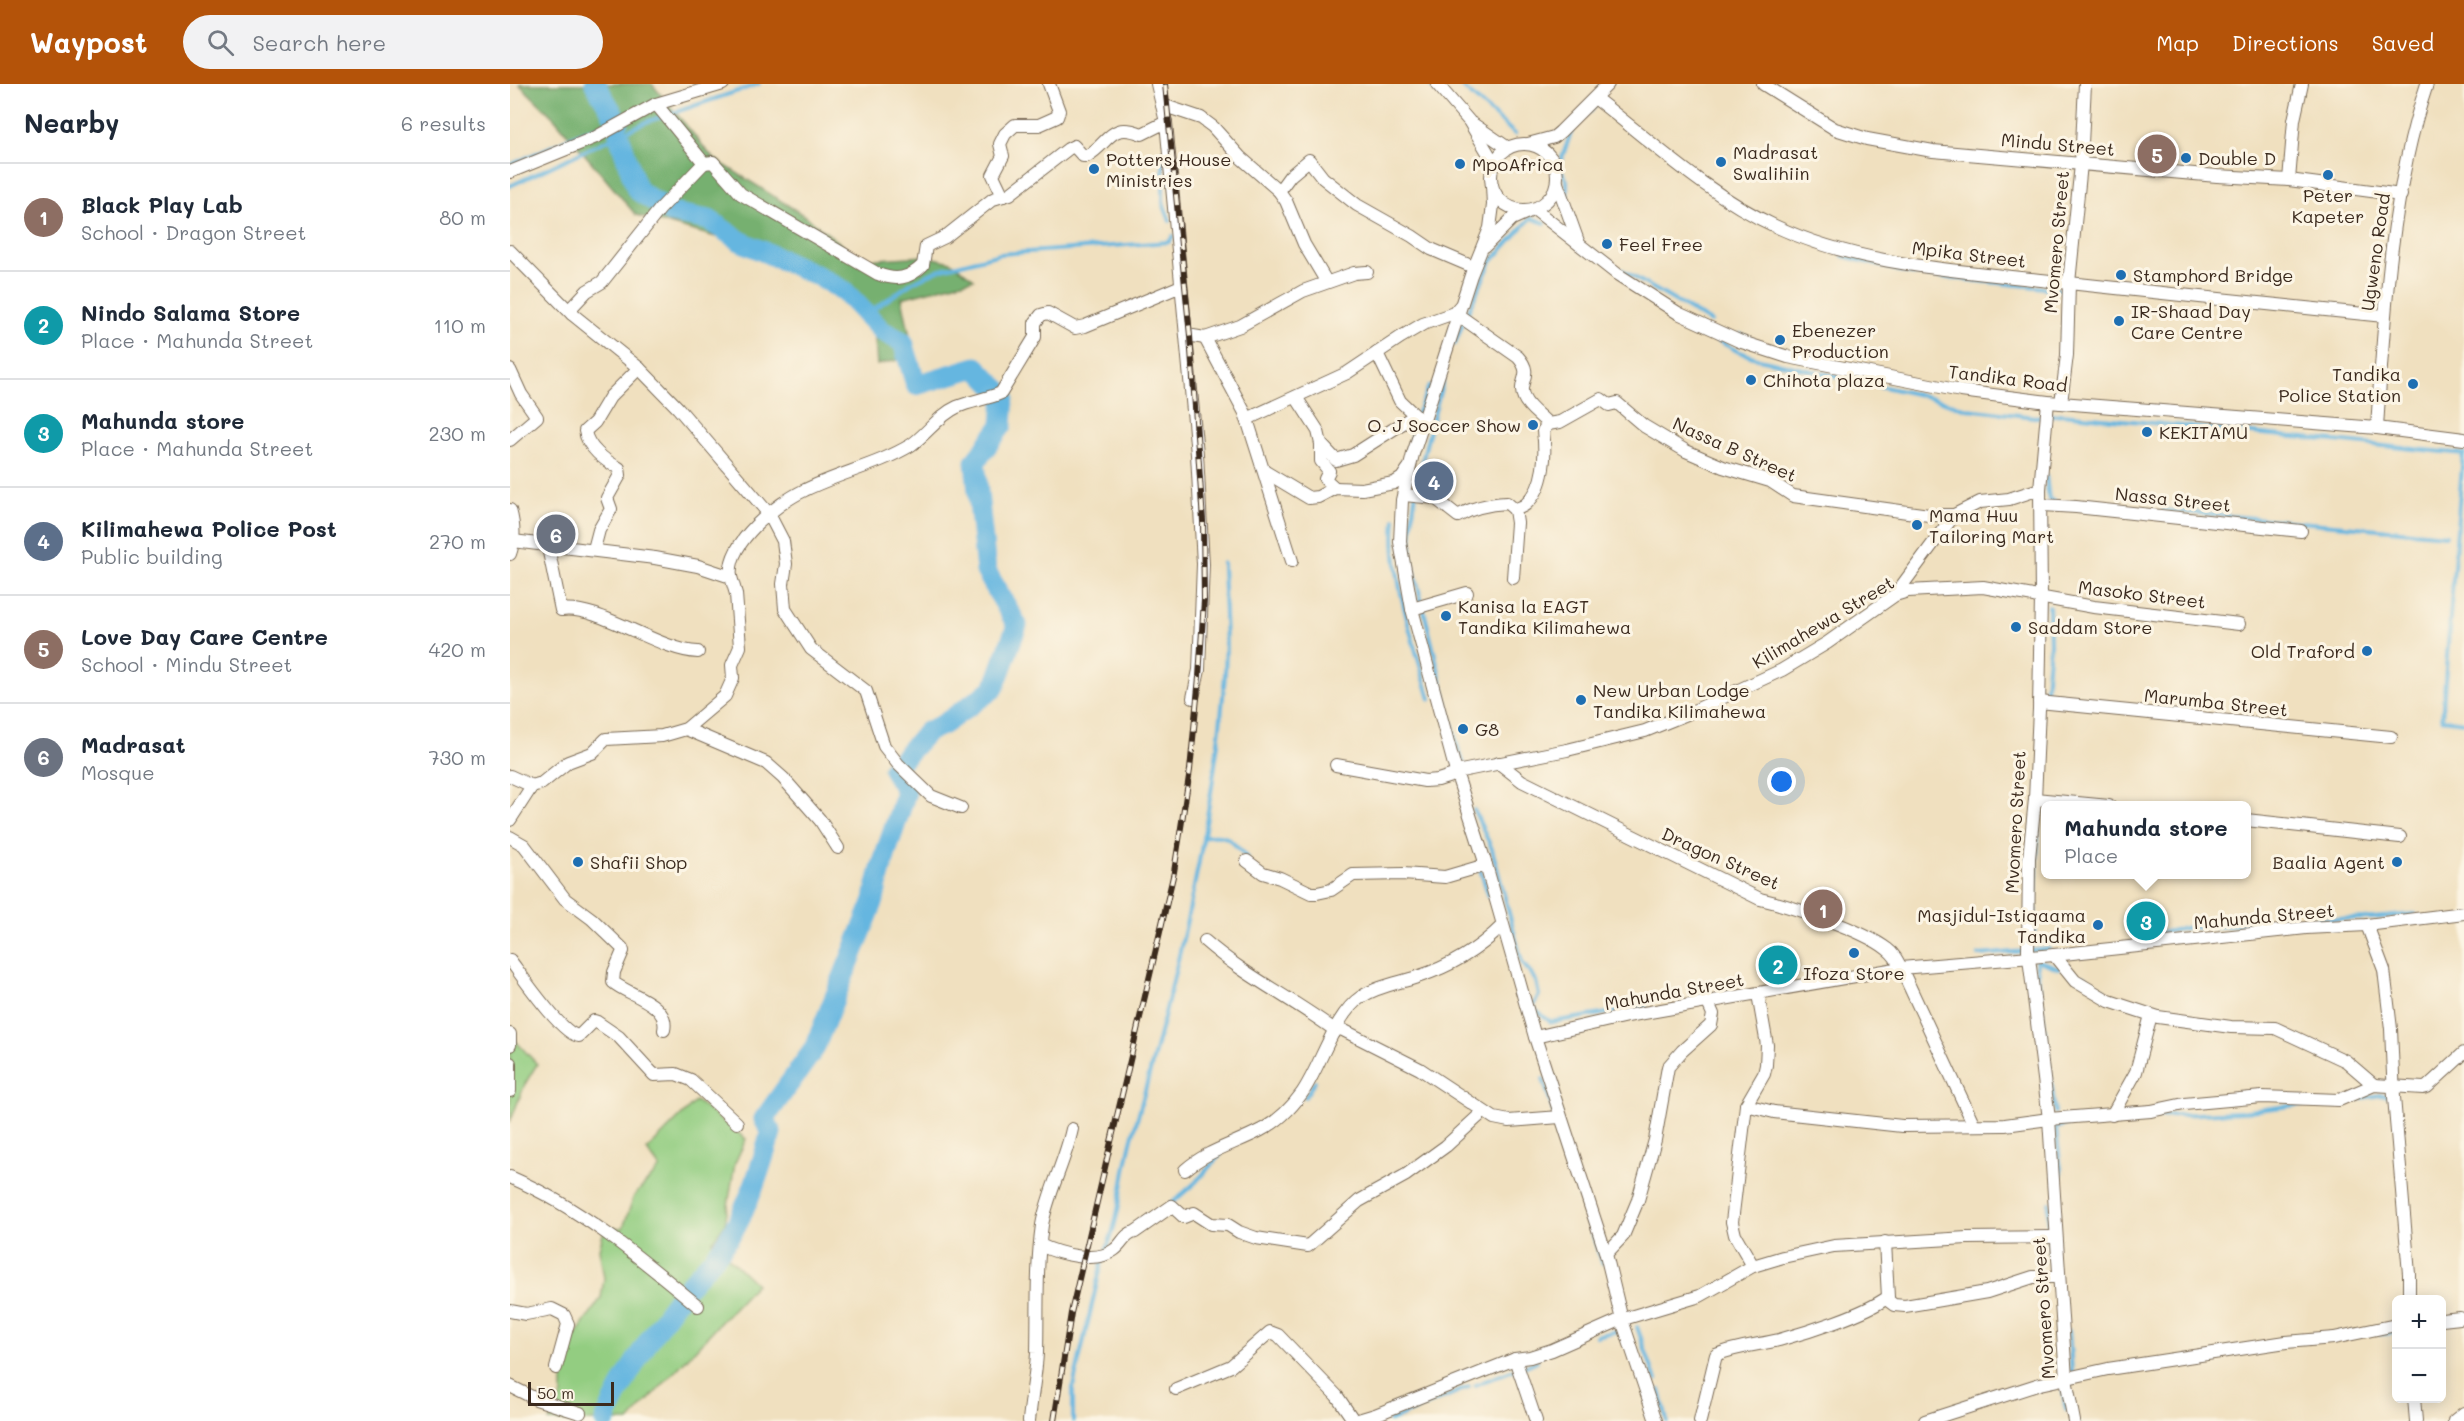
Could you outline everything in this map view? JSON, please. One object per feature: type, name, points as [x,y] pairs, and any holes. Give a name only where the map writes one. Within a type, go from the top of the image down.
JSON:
[{"type":"street","points":[[510,172],[596,137],[656,104],[723,84]]},
{"type":"street","points":[[1003,196],[993,175],[1003,156],[1000,144],[1005,134],[1015,125],[1039,125],[1057,117],[1059,111],[1049,84]]},
{"type":"street","points":[[1157,84],[1166,122],[1197,454],[1203,564],[1199,670],[1193,698]]},
{"type":"street","points":[[1437,84],[1470,122],[1494,163]]},
{"type":"street","points":[[1608,84],[1560,132],[1554,136],[1508,148],[1494,163],[1491,174],[1493,205],[1490,228],[1419,420],[1404,495],[1400,542],[1412,609],[1456,773],[1535,1037],[1606,1254],[1622,1320],[1656,1421]]},
{"type":"street","name":"Mvomero Street","points":[[2061,403],[2067,355],[2069,283],[2081,164],[2085,84]]},
{"type":"street","points":[[2289,180],[2294,120],[2302,84]]},
{"type":"street","name":"Ugweno Road","points":[[2378,428],[2384,316],[2401,195],[2427,84]]},
{"type":"street","name":"Mindu Street","points":[[1766,85],[1835,129],[1867,139],[1933,152],[2289,180],[2401,195]]},
{"type":"street","name":"Mpika Street","points":[[1595,98],[1720,196],[1777,227],[1827,245],[1900,263],[2384,316]]},
{"type":"street","points":[[656,104],[704,163]]},
{"type":"street","points":[[1162,105],[1201,118],[1214,127],[1240,156],[1279,191],[1286,201],[1304,244],[1326,281]]},
{"type":"street","points":[[572,314],[572,307],[587,291],[602,282],[660,209],[704,163],[713,162],[741,194],[888,278],[900,279],[919,269],[926,259],[924,250],[926,246],[945,237],[993,199],[1025,183],[1072,147],[1076,147],[1083,156],[1087,156],[1118,130],[1130,129],[1142,134],[1166,122]]},
{"type":"street","points":[[1470,122],[1508,148]]},
{"type":"street","points":[[1560,132],[1555,151],[1557,183],[1579,246]]},
{"type":"street","points":[[1528,144],[1546,153],[1557,169]]},
{"type":"street","points":[[1279,191],[1290,176],[1309,160],[1323,178],[1357,205],[1431,249],[1471,266],[1476,264]]},
{"type":"street","points":[[1484,247],[1512,219],[1533,210],[1550,199],[1557,183]]},
{"type":"street","points":[[1492,185],[1497,197],[1507,205],[1518,210],[1533,210]]},
{"type":"street","name":"Tandika Road","points":[[1533,210],[1617,274],[1678,313],[1739,340],[1778,354],[1909,382],[2048,402],[2378,428],[2464,438]]},
{"type":"street","points":[[510,251],[572,314],[639,368],[678,408],[769,514],[783,541],[786,564],[783,584],[785,609],[811,649],[866,691],[884,746],[898,764],[931,796],[961,808]]},
{"type":"street","points":[[1187,335],[1205,338],[1239,326],[1280,302],[1326,281],[1354,273],[1367,272]]},
{"type":"street","points":[[510,820],[532,786],[542,783],[568,762],[592,753],[606,739],[662,736],[686,729],[724,696],[733,678],[732,665],[740,647],[736,594],[730,568],[739,546],[748,533],[769,514],[806,489],[866,466],[912,444],[956,407],[1001,393],[1035,337],[1035,323],[1041,315],[1048,313],[1075,328],[1085,326],[1181,286]]},
{"type":"street","points":[[1247,419],[1347,373],[1423,324],[1459,310]]},
{"type":"street","points":[[1459,310],[1525,364],[1527,371],[1522,389],[1523,398],[1548,424],[1543,431],[1546,449],[1541,477],[1527,503],[1515,510]]},
{"type":"street","points":[[1205,338],[1247,419],[1292,561]]},
{"type":"street","points":[[1377,353],[1400,401],[1419,420]]},
{"type":"street","points":[[594,549],[599,530],[611,509],[607,498],[620,475],[619,468],[596,451],[586,438],[585,431],[595,422],[610,397],[639,368]]},
{"type":"street","points":[[510,370],[521,394],[537,417],[510,440]]},
{"type":"street","points":[[1296,397],[1318,430],[1321,461],[1329,471],[1325,479],[1335,488]]},
{"type":"street","name":"Nassa B Street","points":[[1548,424],[1560,422],[1599,399],[1609,405],[1614,402],[1644,426],[1686,451],[1723,467],[1770,481],[1793,496],[1939,516],[1954,514]]},
{"type":"street","name":"Mvomero Street","points":[[2048,402],[2040,489],[2042,505],[2041,597],[2035,799],[2029,858],[2029,956],[2049,1119],[2066,1378],[2074,1421]]},
{"type":"street","points":[[1321,444],[1336,460],[1346,458],[1419,420]]},
{"type":"street","points":[[1264,471],[1309,498],[1318,497],[1335,488],[1362,489],[1394,483],[1402,478],[1410,466]]},
{"type":"street","points":[[1895,595],[1954,514],[1980,502],[2009,499],[2040,489]]},
{"type":"street","points":[[1404,495],[1435,498],[1458,516],[1473,508],[1507,502],[1515,510],[1513,578]]},
{"type":"street","name":"Nassa Street","points":[[2042,505],[2301,531]]},
{"type":"street","points":[[510,510],[513,523],[511,549],[548,547],[594,549],[698,566],[731,577]]},
{"type":"street","points":[[548,547],[561,610],[569,608],[596,616],[675,647],[698,652]]},
{"type":"street","name":"Kilimahewa Street","points":[[1336,765],[1425,781],[1645,731],[1782,670],[1827,643],[1895,595],[1908,591],[1983,587],[2041,597]]},
{"type":"street","points":[[1412,609],[1467,592]]},
{"type":"street","name":"Masoko Street","points":[[2041,597],[2094,607],[2239,624]]},
{"type":"street","name":"Marumba Street","points":[[2038,702],[2391,737]]},
{"type":"street","points":[[686,729],[766,763],[783,778],[820,820],[838,848]]},
{"type":"street","name":"Dragon Street","points":[[1499,763],[1522,781],[1760,899],[1793,908],[1857,933],[1885,947],[1895,956],[1974,1125]]},
{"type":"street","points":[[510,776],[532,786]]},
{"type":"street","points":[[2035,799],[2056,801]]},
{"type":"street","points":[[2251,820],[2400,837]]},
{"type":"street","points":[[510,837],[524,845],[565,899],[592,919],[622,948],[613,982],[641,997],[655,1009],[664,1019],[664,1030]]},
{"type":"street","points":[[1247,861],[1263,873],[1280,878],[1311,893],[1331,890],[1353,875],[1403,874],[1445,877],[1485,865]]},
{"type":"street","name":"Mahunda Street","points":[[1535,1037],[1627,1016],[1901,968],[2054,955],[2306,928],[2367,925],[2464,913]]},
{"type":"street","points":[[2367,925],[2384,970],[2391,1029],[2409,1295]]},
{"type":"street","points":[[1185,1170],[1198,1159],[1213,1151],[1263,1129],[1288,1110],[1302,1093],[1345,1013],[1363,996],[1450,963],[1483,945],[1502,926]]},
{"type":"street","points":[[1205,941],[1242,971],[1310,1011],[1336,1031]]},
{"type":"street","points":[[2054,955],[2075,981],[2109,1001],[2151,1015],[2231,1027],[2275,1028],[2346,1061],[2374,1086]]},
{"type":"street","points":[[510,960],[554,1017],[571,1035],[579,1036],[594,1021],[597,1022],[619,1037],[654,1075],[675,1074],[692,1080],[737,1123]]},
{"type":"street","points":[[1753,1266],[1735,1235],[1732,1222],[1746,1105],[1764,1074],[1766,1065],[1767,1044],[1758,994]]},
{"type":"street","points":[[1606,1254],[1623,1236],[1638,1200],[1655,1140],[1668,1067],[1711,1025],[1713,1014],[1708,1003]]},
{"type":"street","points":[[2112,1115],[2136,1072],[2151,1015]]},
{"type":"street","points":[[1336,1031],[1339,1028],[1420,1069],[1494,1118],[1509,1121],[1560,1117]]},
{"type":"street","points":[[510,1034],[510,1045]]},
{"type":"street","points":[[1746,1105],[1774,1112],[1902,1126],[2005,1125],[2151,1111],[2184,1104],[2262,1097],[2339,1100],[2374,1086],[2427,1087],[2464,1053]]},
{"type":"street","points":[[510,1063],[510,1091]]},
{"type":"street","points":[[1040,1245],[1064,1255],[1104,1255],[1113,1251],[1128,1233],[1135,1232],[1172,1206],[1184,1217],[1194,1213],[1211,1224],[1228,1225],[1256,1238],[1308,1246],[1359,1201],[1406,1175],[1446,1146],[1484,1112]]},
{"type":"street","points":[[1029,1421],[1036,1355],[1040,1245],[1043,1224],[1052,1188],[1066,1156],[1072,1129]]},
{"type":"street","points":[[510,1177],[543,1192],[577,1212],[631,1250],[698,1306]]},
{"type":"street","points":[[1176,1389],[1232,1366],[1270,1332],[1278,1335],[1337,1396],[1355,1421],[1374,1418],[1515,1359],[1552,1350],[1622,1320],[1700,1296],[1753,1266],[1834,1246],[1967,1238],[2056,1237]]},
{"type":"street","points":[[1700,1421],[1716,1355],[1730,1349],[1781,1339],[1865,1311],[1886,1299],[1889,1294],[1885,1242]]},
{"type":"street","points":[[1886,1299],[1894,1305],[1905,1306],[1987,1292],[2033,1277],[2058,1277]]},
{"type":"street","points":[[510,1311],[526,1314],[552,1309],[564,1315],[568,1324],[556,1368]]},
{"type":"street","points":[[2446,1320],[2460,1318]]},
{"type":"street","points":[[1925,1421],[2040,1384],[2108,1369],[2286,1342],[2334,1338],[2392,1326]]},
{"type":"street","points":[[1515,1359],[1536,1421]]},
{"type":"street","points":[[510,1386],[536,1399],[580,1413]]},
{"type":"street","points":[[2414,1403],[2416,1421]]},
{"type":"street","points":[[2454,1421],[2464,1413]]},
{"type":"green space","points":[[519,84],[652,84],[713,158],[805,216],[862,260],[926,256],[951,262],[974,279],[902,298],[914,356],[877,365],[873,316],[829,283],[778,254],[636,215],[554,118]]},
{"type":"green space","points":[[510,1035],[537,1064],[525,1084],[510,1122]]},
{"type":"green space","points":[[696,1101],[746,1139],[735,1163],[725,1224],[712,1242],[756,1284],[629,1421],[549,1421],[562,1394],[562,1361],[566,1349],[601,1298],[604,1278],[599,1249],[605,1227],[623,1228],[634,1196],[660,1168],[647,1150]]},
{"type":"waterway","points":[[595,84],[618,122]]},
{"type":"waterway","points":[[510,186],[646,122],[759,84]]},
{"type":"waterway","points":[[1429,84],[1436,92]]},
{"type":"waterway","points":[[1459,84],[1515,134]]},
{"type":"waterway","points":[[1567,196],[1567,181],[1559,166],[1573,127],[1597,104]]},
{"type":"waterway","points":[[510,165],[585,131],[605,126]]},
{"type":"waterway","points":[[605,1421],[629,1372],[650,1339],[686,1288],[721,1249],[747,1203],[771,1132],[764,1119],[814,1049],[874,900],[884,858],[906,791],[893,769],[927,732],[944,724],[994,688],[1017,625],[986,571],[975,462],[1002,425],[1004,396],[976,367],[916,385],[903,342],[882,331],[844,291],[818,276],[740,241],[709,220],[672,213],[637,190],[619,135]]},
{"type":"waterway","points":[[1163,152],[1163,203],[1170,221]]},
{"type":"waterway","points":[[1466,316],[1491,262],[1531,218],[1545,223]]},
{"type":"waterway","points":[[865,315],[913,282],[938,270],[1000,254],[1169,242],[1173,236]]},
{"type":"waterway","points":[[1843,256],[1912,274],[2065,290]]},
{"type":"waterway","points":[[1622,270],[1711,322]]},
{"type":"waterway","points":[[1455,344],[1463,323]]},
{"type":"waterway","points":[[1690,325],[1737,351],[1759,359],[1929,397],[1967,409],[2035,417],[2062,414],[2464,454]]},
{"type":"waterway","points":[[1740,334],[1750,338]]},
{"type":"waterway","points":[[1443,380],[1416,490],[1411,558],[1457,745],[1466,770],[1464,784]]},
{"type":"waterway","points":[[1409,447],[1416,417],[1429,386]]},
{"type":"waterway","points":[[2463,454],[2442,719],[2464,722]]},
{"type":"waterway","points":[[2046,476],[2049,500],[2054,501]]},
{"type":"waterway","points":[[2163,510],[2446,535]]},
{"type":"waterway","points":[[1395,519],[1394,540],[1399,586],[1430,699]]},
{"type":"waterway","points":[[1106,1250],[1115,1221],[1130,1146],[1177,966],[1210,799],[1225,671],[1223,563]]},
{"type":"waterway","points":[[2045,701],[2050,644],[2049,606]]},
{"type":"waterway","points":[[1474,810],[1492,849],[1522,962],[1536,981],[1539,995],[1533,1006],[1535,1010],[1551,1022],[1646,1007]]},
{"type":"waterway","points":[[2034,938],[2038,828]]},
{"type":"waterway","points":[[1203,837],[1224,837],[1247,858]]},
{"type":"waterway","points":[[1480,869],[1489,897]]},
{"type":"waterway","points":[[2137,941],[2141,940],[2140,937],[2190,927],[2243,926],[2243,921],[2374,918],[2414,914]]},
{"type":"waterway","points":[[1979,955],[2049,949]]},
{"type":"waterway","points":[[2055,1112],[2036,960],[2059,968]]},
{"type":"waterway","points":[[2083,976],[2104,991]]},
{"type":"waterway","points":[[1543,1079],[1602,1263]]},
{"type":"waterway","points":[[1305,1097],[1315,1081]]},
{"type":"waterway","points":[[2355,1099],[2381,1095],[2392,1096]]},
{"type":"waterway","points":[[2155,1116],[2240,1112],[2306,1104]]},
{"type":"waterway","points":[[2092,1122],[2132,1118]]},
{"type":"waterway","points":[[2059,1192],[2061,1170],[2056,1128],[2070,1123]]},
{"type":"waterway","points":[[1171,1204],[1196,1182],[1220,1155]]},
{"type":"waterway","points":[[2049,1203],[2048,1238],[2053,1276]]},
{"type":"waterway","points":[[1073,1421],[1073,1387],[1103,1257]]},
{"type":"waterway","points":[[1637,1327],[1656,1380]]},
{"type":"waterway","points":[[1596,1336],[1622,1330]]},
{"type":"waterway","points":[[2069,1331],[2072,1373]]},
{"type":"waterway","points":[[2379,1334],[2392,1333]]},
{"type":"waterway","points":[[1522,1368],[1537,1361]]},
{"type":"waterway","points":[[1475,1385],[1516,1369]]},
{"type":"waterway","points":[[1390,1421],[1469,1387]]},
{"type":"waterway","points":[[1660,1390],[1667,1421]]},
{"type":"waterway","points":[[2063,1391],[2066,1410]]},
{"type":"railway","points":[[1054,1421],[1071,1313],[1174,872],[1190,770],[1199,677],[1204,600],[1203,521],[1190,336],[1165,84]]},
{"type":"place","name":"Love Day Care Centre","points":[[2157,154]]},
{"type":"place","name":"Double D","points":[[2186,158]]},
{"type":"place","name":"Madrasat Swalihiin","points":[[1721,162]]},
{"type":"place","name":"MpoAfrica","points":[[1460,164]]},
{"type":"place","name":"Potters House Ministries","points":[[1094,169]]},
{"type":"place","name":"Peter Kapeter","points":[[2328,175]]},
{"type":"place","name":"Feel Free","points":[[1607,244]]},
{"type":"place","name":"Stamphord Bridge","points":[[2121,275]]},
{"type":"place","name":"IR-Shaad Day Care Centre","points":[[2119,321]]},
{"type":"place","name":"Ebenezer Production","points":[[1780,340]]},
{"type":"place","name":"Chihota plaza","points":[[1751,380]]},
{"type":"place","name":"Tandika Police Station","points":[[2413,384]]},
{"type":"place","name":"O. J Soccer Show","points":[[1533,425]]},
{"type":"place","name":"KEKITAMU","points":[[2147,432]]},
{"type":"place","name":"Kilimahewa Police Post","points":[[1434,481]]},
{"type":"place","name":"Mama Huu Tailoring Mart","points":[[1917,525]]},
{"type":"place","name":"Madrasat","points":[[556,534]]},
{"type":"place","name":"Kanisa la EAGT Tandika Kilimahewa","points":[[1446,616]]},
{"type":"place","name":"Saddam Store","points":[[2016,627]]},
{"type":"place","name":"Old Traford","points":[[2367,651]]},
{"type":"place","name":"New Urban Lodge Tandika Kilimahewa","points":[[1581,700]]},
{"type":"place","name":"G8","points":[[1463,729]]},
{"type":"place","name":"Shafii Shop","points":[[578,862]]},
{"type":"place","name":"Baalia Agent","points":[[2397,862]]},
{"type":"place","name":"Black Play Lab","points":[[1823,909]]},
{"type":"place","name":"Mahunda store","points":[[2146,921]]},
{"type":"place","name":"Masjidul-Istiqaama Tandika","points":[[2098,925]]},
{"type":"place","name":"Ifoza Store","points":[[1854,953]]},
{"type":"place","name":"Nindo Salama Store","points":[[1778,965]]}]
